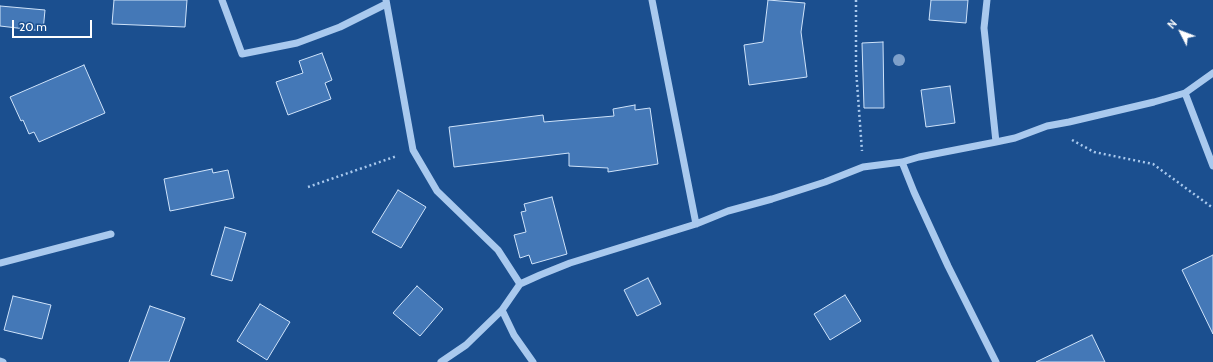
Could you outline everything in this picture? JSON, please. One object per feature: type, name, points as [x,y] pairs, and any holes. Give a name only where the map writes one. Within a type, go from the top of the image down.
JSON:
[{"type":"street","points":[[222,0],[242,54],[297,43],[340,27],[386,2],[413,150],[437,191],[498,250],[520,284]]},
{"type":"street","points":[[652,0],[696,224]]},
{"type":"street","points":[[987,0],[984,28],[996,142]]},
{"type":"street","points":[[441,362],[466,345],[502,310],[520,284],[576,260],[696,224],[728,211],[825,182],[863,167],[902,162],[919,157],[1015,138],[1047,126],[1146,104],[1185,92],[1213,73]]},
{"type":"street","points":[[1185,92],[1213,166]]},
{"type":"street","points":[[902,162],[948,266],[996,362]]},
{"type":"street","points":[[0,263],[111,234]]},
{"type":"street","points":[[502,310],[514,335],[533,362]]},
{"type":"path","points":[[856,0],[856,69],[863,167]]},
{"type":"path","points":[[1047,126],[1094,152],[1153,164],[1213,208]]},
{"type":"path","points":[[308,187],[413,150]]},
{"type":"building","points":[[114,0],[187,0],[185,27],[112,24]]},
{"type":"building","points":[[768,0],[805,3],[801,32],[807,77],[749,85],[744,45],[763,42]]},
{"type":"building","points":[[931,0],[968,0],[966,23],[929,20]]},
{"type":"building","points":[[0,6],[45,10],[43,31],[0,26]]},
{"type":"building","points":[[883,42],[884,108],[864,108],[862,43]]},
{"type":"building","points":[[322,53],[332,80],[325,83],[331,99],[288,115],[276,82],[303,73],[299,61]]},
{"type":"building","points":[[84,65],[105,113],[39,142],[34,132],[29,134],[10,97]]},
{"type":"building","points":[[950,86],[955,123],[926,127],[921,90]]},
{"type":"building","points":[[635,105],[635,110],[650,108],[658,164],[608,172],[608,168],[569,166],[569,153],[454,167],[449,127],[543,115],[544,122],[614,116],[613,109]]},
{"type":"building","points":[[212,169],[213,173],[228,170],[234,198],[170,211],[164,179]]},
{"type":"building","points":[[398,190],[426,207],[401,248],[372,232]]},
{"type":"building","points":[[552,197],[567,254],[532,264],[529,255],[520,258],[514,235],[526,232],[521,212],[526,211],[524,204]]},
{"type":"building","points":[[225,227],[246,233],[232,281],[211,275]]},
{"type":"building","points":[[1213,255],[1213,334],[1182,270]]},
{"type":"building","points":[[648,278],[661,304],[637,316],[624,290]]},
{"type":"building","points":[[417,286],[443,309],[420,336],[393,313]]},
{"type":"building","points":[[845,295],[861,321],[830,340],[814,314]]},
{"type":"building","points":[[13,296],[51,305],[42,339],[4,330]]},
{"type":"building","points":[[260,304],[290,322],[267,360],[237,341]]},
{"type":"building","points":[[150,306],[185,318],[169,362],[129,362]]},
{"type":"building","points":[[1092,335],[1105,362],[1036,362]]}]
